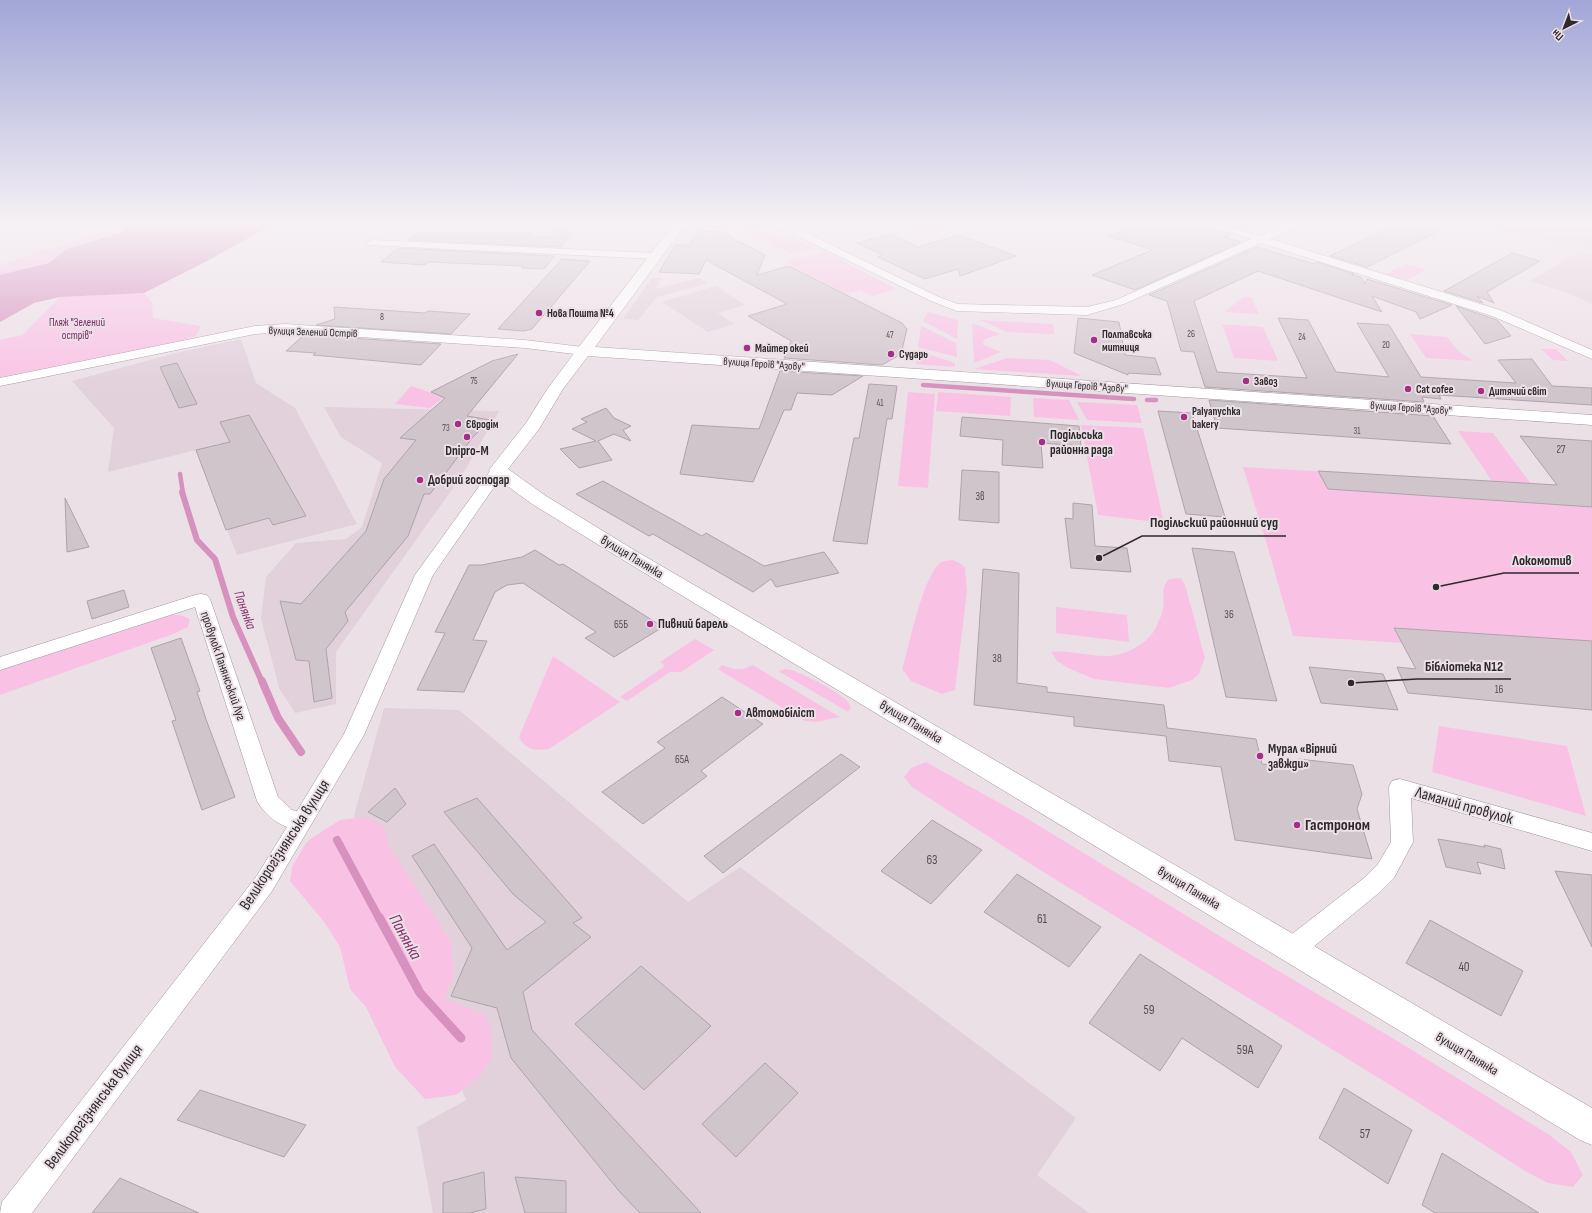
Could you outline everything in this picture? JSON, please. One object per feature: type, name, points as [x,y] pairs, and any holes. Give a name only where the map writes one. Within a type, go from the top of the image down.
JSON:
[{"type":"main road","points":[[498,470],[533,425],[556,388],[639,278]]},
{"type":"main road","name":"вулиця Героїв \"Азову\"","points":[[583,351],[1592,420]]},
{"type":"main road","name":"вулиця Панянка","points":[[498,470],[539,500],[627,554],[1592,1128]]},
{"type":"street","points":[[891,278],[935,299],[957,307],[1087,311],[1120,302],[1175,278]]},
{"type":"street","points":[[1384,278],[1496,313],[1592,355]]},
{"type":"street","name":"вулиця Зелений Острів","points":[[0,382],[247,332],[286,328],[529,344],[583,351]]},
{"type":"street","name":"Великорогізнянська вулиця","points":[[13,1213],[264,884],[354,734],[424,575],[498,470]]},
{"type":"street","name":"провулок Панянський Луг","points":[[0,664],[200,599],[268,801],[286,818],[303,820]]},
{"type":"street","name":"Ламаний провулок","points":[[1292,950],[1372,885],[1386,871],[1402,842],[1400,787],[1592,842]]},
{"type":"shaded area","points":[[0,278],[174,278],[144,293],[60,297],[34,303],[0,322]]},
{"type":"shaded area","points":[[652,278],[662,278],[655,289],[699,278],[708,283],[657,297],[638,320],[623,319]]},
{"type":"shaded area","points":[[1535,278],[1592,278],[1592,304],[1566,292],[1529,281]]},
{"type":"shaded area","points":[[716,286],[745,305],[718,313],[734,324],[708,332],[662,302]]},
{"type":"shaded area","points":[[241,339],[256,383],[295,408],[357,524],[237,555],[196,450],[108,472],[114,428],[72,381],[176,353]]},
{"type":"shaded area","points":[[324,407],[499,411],[461,477],[336,652],[336,704],[295,713],[279,688],[261,618],[266,577],[296,543],[346,539],[362,527],[382,463],[341,437]]},
{"type":"shaded area","points":[[384,708],[459,710],[688,902],[740,867],[1076,1118],[1037,1175],[1089,1213],[433,1213],[417,1127],[466,1100],[354,816]]},
{"type":"green space","points":[[0,278],[26,278],[0,287]]},
{"type":"green space","points":[[815,278],[875,278],[897,289],[872,296],[861,290],[846,294]]},
{"type":"green space","points":[[1399,278],[1412,278],[1407,280]]},
{"type":"green space","name":"Пляж \"Зелений острів\"","points":[[144,293],[152,303],[153,318],[201,326],[196,336],[180,341],[0,377],[0,340],[22,335],[60,297]]},
{"type":"green space","points":[[1244,297],[1251,297],[1259,314],[1224,312]]},
{"type":"green space","points":[[928,312],[958,320],[957,339],[923,321]]},
{"type":"green space","points":[[980,320],[1053,324],[1054,334],[1007,332]]},
{"type":"green space","points":[[972,323],[1000,334],[985,339],[983,342],[984,345],[1001,352],[974,363]]},
{"type":"green space","points":[[1222,324],[1263,327],[1278,361],[1234,358]]},
{"type":"green space","points":[[921,326],[956,343],[957,357],[918,347]]},
{"type":"green space","points":[[1410,334],[1447,337],[1459,352],[1474,361],[1426,358]]},
{"type":"green space","points":[[1541,349],[1556,349],[1568,361],[1553,360]]},
{"type":"green space","points":[[918,351],[955,363],[955,367],[916,364]]},
{"type":"green space","points":[[1007,358],[1050,360],[1082,376],[974,369]]},
{"type":"green space","points":[[411,386],[444,397],[430,408],[395,404]]},
{"type":"green space","points":[[908,392],[935,394],[928,488],[898,486]]},
{"type":"green space","points":[[938,392],[1011,397],[1010,416],[936,411]]},
{"type":"green space","points":[[1033,398],[1069,400],[1079,420],[1034,417]]},
{"type":"green space","points":[[1077,402],[1137,405],[1142,423],[1087,420]]},
{"type":"green space","points":[[1081,425],[1143,428],[1164,523],[1098,515]]},
{"type":"green space","points":[[1458,431],[1493,433],[1531,484],[1592,488],[1592,655],[1293,636],[1243,467],[1492,481]]},
{"type":"green space","points":[[952,560],[965,567],[967,591],[955,690],[942,694],[911,681],[902,669],[926,586],[932,574],[941,562]]},
{"type":"green space","points":[[1181,578],[1185,585],[1205,658],[1199,674],[1192,680],[1169,688],[1094,679],[1068,668],[1057,661],[1051,652],[1106,656],[1121,654],[1129,651],[1143,643],[1154,632],[1163,610],[1164,589],[1166,583],[1169,579]]},
{"type":"green space","points":[[1056,607],[1127,615],[1129,642],[1056,633]]},
{"type":"green space","points":[[168,615],[181,615],[190,619],[188,627],[173,634],[0,695],[0,667]]},
{"type":"green space","points":[[695,639],[714,650],[681,672],[670,672],[627,701],[620,697],[665,666],[660,662]]},
{"type":"green space","points":[[553,656],[620,702],[549,749],[535,750],[525,745],[519,737]]},
{"type":"green space","points":[[722,665],[738,669],[753,665],[840,717],[816,722],[805,721],[719,670]]},
{"type":"green space","points":[[786,669],[800,673],[837,693],[849,703],[851,708],[848,712],[778,671]]},
{"type":"green space","points":[[1439,726],[1567,746],[1586,816],[1432,772]]},
{"type":"green space","points":[[926,762],[1023,816],[1238,947],[1399,1042],[1548,1134],[1571,1152],[1583,1175],[1573,1187],[1548,1183],[1525,1171],[1395,1088],[1040,870],[912,787],[904,777],[911,768]]},
{"type":"green space","points":[[365,817],[384,826],[388,844],[451,942],[454,973],[444,999],[484,1014],[491,1029],[492,1056],[482,1074],[456,1095],[425,1099],[395,1067],[366,1007],[350,989],[340,947],[325,923],[290,881],[292,867],[304,846],[310,839],[340,820]]},
{"type":"building","points":[[545,278],[576,278],[532,329],[524,331],[498,329]]},
{"type":"building","points":[[738,278],[812,278],[902,323],[907,329],[901,354],[882,365],[784,358],[791,341],[748,316],[787,304]]},
{"type":"building","points":[[1099,278],[1162,278],[1135,290]]},
{"type":"building","points":[[1188,278],[1244,278],[1194,301],[1217,372],[1307,378],[1278,318],[1308,320],[1336,372],[1389,377],[1357,323],[1389,325],[1421,377],[1516,383],[1498,360],[1532,359],[1552,386],[1592,388],[1592,405],[1439,395],[1441,399],[1422,397],[1424,402],[1205,387],[1194,352],[1181,351],[1167,301],[1149,295]]},
{"type":"building","points":[[1278,278],[1361,278],[1365,284],[1367,279],[1452,305],[1420,319],[1416,312],[1372,296],[1382,312]]},
{"type":"building","points":[[1468,278],[1512,278],[1487,292],[1494,303],[1477,296],[1483,303],[1444,291]]},
{"type":"building","points":[[1456,306],[1497,320],[1511,336],[1485,344]]},
{"type":"building","points":[[334,307],[425,313],[428,311],[470,314],[451,334],[316,325],[335,319]]},
{"type":"building","name":"Полтавська митниця","points":[[1078,318],[1119,322],[1125,355],[1155,358],[1161,375],[1128,373],[1128,375],[1074,353]]},
{"type":"building","points":[[304,335],[441,344],[421,365],[286,351]]},
{"type":"building","points":[[518,354],[467,416],[490,420],[472,438],[430,494],[424,494],[408,536],[345,612],[348,621],[326,649],[332,698],[314,702],[309,661],[296,660],[280,601],[301,604],[366,531],[384,479],[416,440],[400,438],[445,398],[431,392],[492,361]]},
{"type":"building","points":[[177,363],[197,404],[179,408],[160,367]]},
{"type":"building","points":[[780,371],[863,376],[832,395],[797,393],[791,410],[784,410],[753,482],[680,474],[692,425],[759,429]]},
{"type":"building","points":[[869,384],[897,386],[892,419],[887,419],[867,544],[833,541],[854,438],[859,438]]},
{"type":"building","points":[[1209,400],[1433,416],[1451,444],[1217,428]]},
{"type":"building","points":[[606,408],[614,418],[631,426],[623,430],[631,441],[614,434],[598,441],[612,460],[579,468],[560,449],[596,441],[572,429],[587,422],[581,419]]},
{"type":"building","points":[[1158,411],[1192,413],[1225,517],[1186,514]]},
{"type":"building","points":[[249,415],[306,516],[273,525],[269,518],[226,530],[196,450],[230,442],[220,422]]},
{"type":"building","name":"Подільська районна рада","points":[[962,417],[1079,426],[1081,446],[1041,443],[1043,468],[1002,465],[1003,440],[960,436]]},
{"type":"building","points":[[1520,436],[1592,441],[1592,507],[1328,489],[1318,471],[1557,485]]},
{"type":"building","points":[[962,470],[999,472],[999,523],[959,520]]},
{"type":"building","points":[[603,481],[702,536],[706,533],[764,566],[824,552],[839,573],[776,587],[771,579],[753,592],[653,534],[649,536],[576,494]]},
{"type":"building","points":[[65,498],[89,547],[67,552]]},
{"type":"building","points":[[1073,503],[1092,505],[1095,546],[1127,548],[1131,572],[1071,568],[1065,518],[1073,519]]},
{"type":"building","points":[[1192,548],[1234,552],[1277,701],[1226,697]]},
{"type":"building","points":[[535,550],[559,565],[563,564],[663,627],[614,657],[585,638],[596,632],[523,583],[507,585],[495,592],[473,640],[487,641],[464,692],[417,690],[445,633],[435,632],[469,565],[482,565],[522,557]]},
{"type":"building","points":[[983,569],[1019,573],[1017,683],[1047,687],[1047,692],[1164,705],[1167,728],[1256,739],[1262,764],[1300,768],[1298,759],[1353,765],[1362,794],[1357,809],[1372,859],[1235,840],[1221,767],[1169,761],[1166,736],[1074,726],[1074,717],[974,705]]},
{"type":"building","points":[[124,590],[129,607],[92,619],[87,601]]},
{"type":"building","points":[[1394,628],[1592,641],[1592,710],[1408,693],[1397,667],[1416,669]]},
{"type":"building","points":[[181,638],[200,691],[197,692],[207,722],[235,797],[202,810],[172,721],[176,720],[151,648]]},
{"type":"building","points":[[1309,667],[1383,674],[1398,710],[1321,703]]},
{"type":"building","points":[[722,697],[763,724],[701,771],[707,776],[643,824],[602,792],[665,748],[657,742]]},
{"type":"building","points":[[841,754],[860,767],[723,873],[704,856]]},
{"type":"building","points":[[395,788],[406,804],[387,822],[368,812]]},
{"type":"building","points":[[477,798],[582,918],[573,923],[591,937],[523,992],[532,1030],[701,1213],[640,1213],[619,1191],[511,1058],[497,1008],[451,996],[472,948],[412,856],[434,844],[507,950],[546,922],[513,894],[444,812]]},
{"type":"building","points":[[932,820],[982,850],[931,904],[881,871]]},
{"type":"building","points":[[1438,839],[1485,847],[1484,845],[1501,849],[1505,869],[1477,862],[1481,874],[1446,867]]},
{"type":"building","points":[[1555,871],[1592,875],[1592,947]]},
{"type":"building","points":[[1017,874],[1101,927],[1069,967],[984,912]]},
{"type":"building","points":[[1430,920],[1523,971],[1501,1016],[1406,963]]},
{"type":"building","points":[[1140,954],[1282,1046],[1258,1088],[1182,1038],[1160,1071],[1089,1023]]},
{"type":"building","points":[[641,966],[711,1026],[644,1090],[575,1024]]},
{"type":"building","points":[[765,1063],[798,1093],[736,1157],[702,1124]]},
{"type":"building","points":[[1344,1088],[1412,1130],[1388,1184],[1319,1138]]},
{"type":"building","points":[[200,1090],[306,1125],[284,1157],[177,1120]]},
{"type":"building","points":[[1442,1153],[1539,1213],[1435,1213],[1422,1205]]},
{"type":"building","points":[[484,1172],[486,1209],[469,1213],[443,1213],[443,1183]]},
{"type":"building","points":[[515,1177],[566,1181],[566,1213],[525,1213]]},
{"type":"building","points":[[120,1178],[199,1213],[92,1213]]},
{"type":"waterway","points":[[923,385],[1134,399]]},
{"type":"waterway","points":[[1147,400],[1156,400]]},
{"type":"waterway","name":"Панянка","points":[[180,474],[183,493]]},
{"type":"waterway","name":"Панянка","points":[[182,492],[197,540],[215,559],[233,617],[262,682]]},
{"type":"waterway","name":"Панянка","points":[[262,681],[278,718],[301,752]]},
{"type":"waterway","name":"Панянка","points":[[337,840],[379,918]]},
{"type":"waterway","name":"Панянка","points":[[379,917],[420,993],[461,1038]]},
{"type":"place","name":"Нова Пошта №4","points":[[539,313]]},
{"type":"place","name":"Полтавська митниця","points":[[1094,340]]},
{"type":"place","name":"Майтер окей","points":[[747,348]]},
{"type":"place","name":"Сударь","points":[[891,354]]},
{"type":"place","name":"Завоз","points":[[1246,381]]},
{"type":"place","name":"Cat cofee","points":[[1408,389]]},
{"type":"place","name":"Дитячий світ","points":[[1481,391]]},
{"type":"place","name":"Palyanychka bakery","points":[[1184,417]]},
{"type":"place","name":"Євродім","points":[[458,424]]},
{"type":"place","name":"Dnipro-M","points":[[467,437]]},
{"type":"place","name":"Подільська районна рада","points":[[1042,442]]},
{"type":"place","name":"Добрий господар","points":[[420,480]]},
{"type":"place","name":"Подільский районний суд","points":[[1099,558]]},
{"type":"place","name":"Локомотив","points":[[1436,587]]},
{"type":"place","name":"Пивний барель","points":[[650,624]]},
{"type":"place","name":"Бібліотека N12","points":[[1351,683]]},
{"type":"place","name":"Автомобіліст","points":[[738,713]]},
{"type":"place","name":"Мурал «Вірний завжди»","points":[[1260,756]]},
{"type":"place","name":"Гастроном","points":[[1297,825]]}]
